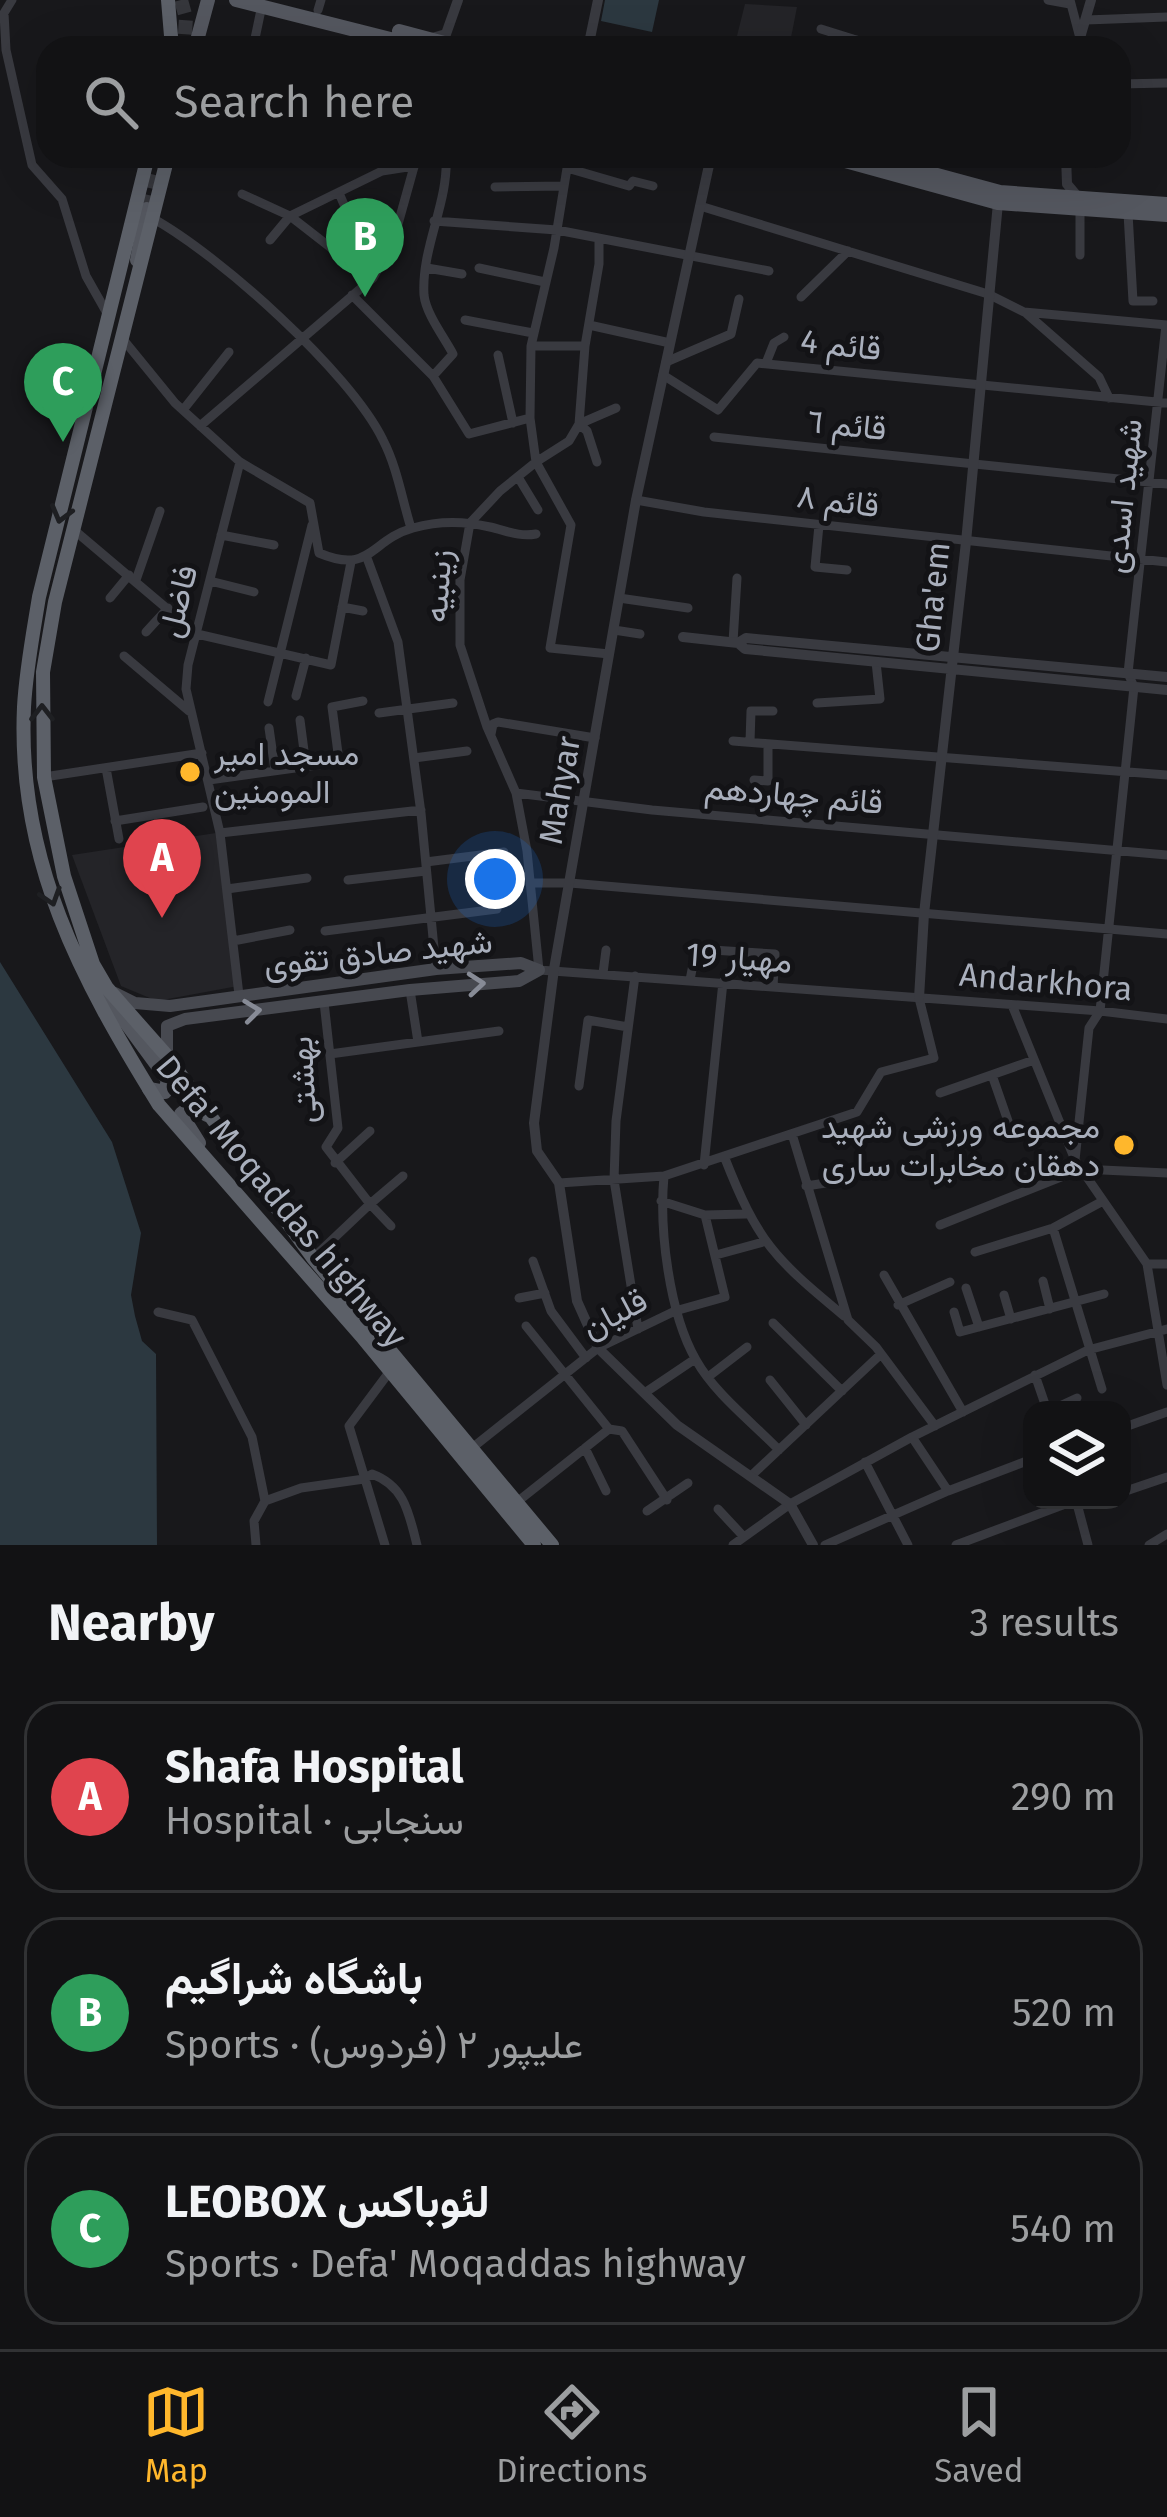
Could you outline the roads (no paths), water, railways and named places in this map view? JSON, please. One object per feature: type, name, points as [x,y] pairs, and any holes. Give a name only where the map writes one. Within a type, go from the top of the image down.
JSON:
[{"type":"highway","points":[[157,0],[167,7]]},
{"type":"highway","name":"Defa' Moqaddas highway","points":[[145,168],[39,597],[27,668],[26,788],[40,864],[62,931],[149,1090],[534,1545]]},
{"type":"highway","name":"Defa' Moqaddas highway","points":[[164,168],[149,213],[43,672],[44,777],[64,876],[93,964],[107,988],[167,1056],[313,1258],[553,1545]]},
{"type":"main road","points":[[200,36],[208,0]]},
{"type":"main road","points":[[206,19],[220,3],[234,0],[396,36]]},
{"type":"main road","points":[[278,0],[320,5],[406,36]]},
{"type":"main road","points":[[872,168],[998,202],[1167,204]]},
{"type":"main road","points":[[911,168],[1000,192],[1167,215]]},
{"type":"main road","name":"شهید صادق تقوی","points":[[107,988],[135,1004],[176,1005],[436,969],[521,963],[538,970]]},
{"type":"main road","points":[[93,964],[115,1009],[168,1080],[165,1092],[149,1090]]},
{"type":"main road","name":"شهید صادق تقوی","points":[[174,1022],[410,990],[519,981],[538,970]]},
{"type":"main road","points":[[174,1022],[159,1018],[176,1005]]},
{"type":"main road","points":[[167,1056],[167,1026],[174,1022]]},
{"type":"main road","points":[[215,1123],[191,1106],[181,1114],[252,1210]]},
{"type":"street","points":[[12,0],[4,14],[6,50],[32,165],[62,199],[86,276],[108,315]]},
{"type":"street","points":[[442,36],[461,0]]},
{"type":"street","points":[[457,36],[461,0]]},
{"type":"street","points":[[590,36],[598,0]]},
{"type":"street","points":[[1048,0],[1070,2],[1077,36]]},
{"type":"street","points":[[1081,36],[1095,1]]},
{"type":"street","points":[[256,36],[262,5]]},
{"type":"street","points":[[1086,20],[1167,17]]},
{"type":"street","points":[[821,29],[835,36]]},
{"type":"street","points":[[1131,83],[1167,83]]},
{"type":"street","points":[[270,240],[290,217],[392,168]]},
{"type":"street","points":[[200,426],[373,278],[385,262],[413,168]]},
{"type":"street","points":[[433,376],[453,354],[424,299],[447,168]]},
{"type":"street","points":[[567,168],[531,346],[530,418],[536,462],[571,525],[550,648],[610,654]]},
{"type":"street","points":[[583,168],[629,186],[633,181],[652,186]]},
{"type":"street","name":"Mahyar","points":[[708,168],[636,500],[554,969],[534,1123],[537,1151],[559,1183],[577,1301],[598,1348],[677,1425],[790,1504],[813,1545]]},
{"type":"street","points":[[1064,168],[1070,191],[1086,206],[1080,255]]},
{"type":"street","points":[[1036,197],[1048,195],[1064,172]]},
{"type":"street","points":[[496,187],[564,186]]},
{"type":"street","points":[[339,193],[361,244]]},
{"type":"street","points":[[242,194],[290,217],[335,251]]},
{"type":"street","name":"Gha'em","points":[[920,998],[932,832],[998,202]]},
{"type":"street","points":[[700,206],[988,294],[1024,312],[1099,377],[1109,398]]},
{"type":"street","points":[[149,213],[182,235],[300,337],[340,379],[381,434],[411,528]]},
{"type":"street","points":[[1128,213],[1133,301],[1153,301]]},
{"type":"street","points":[[434,221],[556,230],[769,271]]},
{"type":"street","points":[[597,462],[587,431],[579,424],[585,346],[599,264],[598,238]]},
{"type":"street","points":[[801,297],[848,251]]},
{"type":"street","points":[[427,268],[461,274]]},
{"type":"street","points":[[479,268],[545,282]]},
{"type":"street","points":[[352,295],[433,376],[470,434],[530,418]]},
{"type":"street","points":[[664,369],[730,334],[740,299]]},
{"type":"street","points":[[1024,312],[1167,325]]},
{"type":"street","points":[[465,320],[533,333]]},
{"type":"street","points":[[589,325],[670,343]]},
{"type":"street","name":"شهید اسدی","points":[[1128,673],[1163,402],[1167,325]]},
{"type":"street","points":[[766,363],[774,344],[784,337]]},
{"type":"street","points":[[122,338],[183,410],[240,462],[310,503],[319,553],[351,562],[368,557],[391,537],[411,528],[470,523],[521,536],[536,534]]},
{"type":"street","points":[[531,346],[585,346]]},
{"type":"street","points":[[183,410],[229,352]]},
{"type":"street","points":[[498,355],[513,423]]},
{"type":"street","name":"قائم 4","points":[[664,369],[718,410],[757,362],[1163,402]]},
{"type":"street","name":"زینبیه","points":[[538,970],[516,794],[460,645],[460,580],[470,523],[518,477],[569,440],[579,424],[616,408]]},
{"type":"street","name":"قائم ٦","points":[[714,437],[1167,484]]},
{"type":"street","name":"فاضل","points":[[239,995],[220,833],[186,689],[240,462]]},
{"type":"street","points":[[518,477],[538,510]]},
{"type":"street","name":"قائم ٨","points":[[636,500],[704,512],[1167,562]]},
{"type":"street","points":[[110,598],[132,578],[160,512]]},
{"type":"street","points":[[268,702],[313,519]]},
{"type":"street","points":[[819,525],[815,567],[847,571]]},
{"type":"street","points":[[74,530],[197,634],[331,664],[351,562]]},
{"type":"street","points":[[221,535],[274,545]]},
{"type":"street","points":[[368,557],[398,642],[436,969]]},
{"type":"street","points":[[735,643],[737,578]]},
{"type":"street","points":[[210,581],[254,592]]},
{"type":"street","points":[[619,598],[688,608]]},
{"type":"street","points":[[342,607],[363,611]]},
{"type":"street","points":[[146,632],[168,608]]},
{"type":"street","points":[[614,630],[640,634]]},
{"type":"street","points":[[683,638],[876,662],[1167,677]]},
{"type":"street","points":[[735,643],[746,638],[1167,690]]},
{"type":"street","points":[[124,656],[192,713]]},
{"type":"street","points":[[296,696],[306,658]]},
{"type":"street","points":[[817,703],[880,699],[876,662]]},
{"type":"street","points":[[1078,1164],[1089,1028],[1100,1011],[1118,850],[1122,771],[1134,687],[1128,673]]},
{"type":"street","points":[[339,761],[332,707],[364,701]]},
{"type":"street","points":[[379,713],[453,703]]},
{"type":"street","points":[[750,742],[751,711],[773,712]]},
{"type":"street","points":[[300,720],[306,766]]},
{"type":"street","points":[[491,736],[497,722],[595,739]]},
{"type":"street","points":[[268,728],[275,770]]},
{"type":"street","points":[[733,741],[1167,776]]},
{"type":"street","points":[[754,780],[768,781],[768,744]]},
{"type":"street","points":[[414,758],[467,752]]},
{"type":"street","points":[[44,777],[202,753]]},
{"type":"street","points":[[209,780],[353,760]]},
{"type":"street","points":[[106,768],[119,839]]},
{"type":"street","name":"قائم چهاردهم","points":[[516,794],[1167,855]]},
{"type":"street","points":[[116,821],[203,807]]},
{"type":"street","points":[[220,833],[421,810]]},
{"type":"street","points":[[348,880],[504,852]]},
{"type":"street","points":[[226,889],[307,878]]},
{"type":"street","points":[[530,883],[1167,934]]},
{"type":"street","points":[[325,932],[497,909]]},
{"type":"street","points":[[232,941],[290,930]]},
{"type":"street","points":[[690,980],[696,949],[775,954],[773,986]]},
{"type":"street","points":[[603,973],[606,950]]},
{"type":"street","name":"مهیار 19","points":[[538,970],[920,998]]},
{"type":"street","points":[[634,976],[616,1121],[614,1180],[638,1329]]},
{"type":"street","points":[[704,1165],[723,982]]},
{"type":"street","points":[[410,990],[418,1042]]},
{"type":"street","points":[[559,1183],[664,1176],[857,1112],[881,1072],[934,1058],[920,998]]},
{"type":"street","name":"Andarkhora","points":[[920,998],[1167,1019]]},
{"type":"street","name":"بهشتی","points":[[324,1002],[338,1128],[326,1147],[334,1163],[391,1226]]},
{"type":"street","points":[[1012,1005],[1078,1164],[1147,1264],[1163,1330],[1167,1385]]},
{"type":"street","points":[[579,1086],[588,1020],[628,1027]]},
{"type":"street","points":[[330,1054],[499,1031]]},
{"type":"street","points":[[940,1093],[1034,1060]]},
{"type":"street","points":[[992,1075],[1008,1121]]},
{"type":"street","points":[[334,1163],[370,1131]]},
{"type":"street","points":[[792,1134],[848,1320]]},
{"type":"street","points":[[724,1156],[746,1214],[763,1242],[881,1354],[935,1426]]},
{"type":"street","points":[[940,1225],[1078,1164],[1167,1173]]},
{"type":"street","points":[[313,1258],[403,1176]]},
{"type":"street","points":[[664,1176],[662,1201],[675,1311],[695,1359],[779,1450]]},
{"type":"street","points":[[806,1186],[839,1181]]},
{"type":"street","points":[[662,1201],[705,1215],[746,1214]]},
{"type":"street","points":[[975,1252],[1053,1228],[1103,1201]]},
{"type":"street","name":"قلیان","points":[[472,1448],[598,1348],[675,1311],[725,1298],[705,1215]]},
{"type":"street","points":[[1053,1228],[1102,1389]]},
{"type":"street","points":[[716,1255],[763,1242]]},
{"type":"street","points":[[532,1261],[551,1311],[586,1358]]},
{"type":"street","points":[[1147,1264],[1167,1264]]},
{"type":"street","points":[[884,1275],[963,1412]]},
{"type":"street","points":[[1043,1280],[1050,1309]]},
{"type":"street","points":[[898,1305],[950,1282]]},
{"type":"street","points":[[965,1288],[979,1327]]},
{"type":"street","points":[[519,1298],[545,1293]]},
{"type":"street","points":[[954,1312],[960,1332],[1104,1294]]},
{"type":"street","points":[[1004,1295],[1011,1319]]},
{"type":"street","points":[[158,1312],[192,1321],[252,1437],[265,1502]]},
{"type":"street","points":[[772,1323],[842,1391]]},
{"type":"street","points":[[526,1326],[609,1429],[622,1431],[667,1501]]},
{"type":"street","points":[[733,1545],[790,1504],[1035,1375],[1088,1350],[1163,1330]]},
{"type":"street","points":[[708,1377],[747,1347]]},
{"type":"street","points":[[752,1474],[881,1354]]},
{"type":"street","points":[[646,1392],[695,1359]]},
{"type":"street","points":[[385,1545],[349,1426],[390,1371]]},
{"type":"street","points":[[1035,1375],[1045,1401]]},
{"type":"street","points":[[770,1380],[806,1425]]},
{"type":"street","points":[[1069,1401],[1076,1398]]},
{"type":"street","points":[[1131,1425],[1167,1412]]},
{"type":"street","points":[[517,1502],[609,1429]]},
{"type":"street","points":[[912,1437],[948,1491]]},
{"type":"street","points":[[585,1448],[605,1491]]},
{"type":"street","points":[[866,1462],[908,1545]]},
{"type":"street","points":[[825,1545],[1023,1463]]},
{"type":"street","points":[[253,1545],[254,1521],[265,1502],[301,1488],[372,1474],[386,1479],[406,1501],[417,1545]]},
{"type":"street","points":[[1131,1489],[1167,1477]]},
{"type":"street","points":[[647,1511],[688,1484]]},
{"type":"street","points":[[718,1509],[744,1537]]},
{"type":"street","points":[[956,1545],[1052,1509]]},
{"type":"street","points":[[1078,1509],[1088,1545]]},
{"type":"street","points":[[1149,1545],[1167,1534]]},
{"type":"tunnel","points":[[181,0],[185,36]]},
{"type":"tunnel","points":[[147,209],[156,168]]},
{"type":"place","name":"باشگاه شراگیم","points":[[365,297]]},
{"type":"place","name":"LEOBOX لئوباکس","points":[[63,442]]},
{"type":"place","name":"مسجد امیر المومنین","points":[[190,772]]},
{"type":"place","name":"Shafa Hospital","points":[[162,918]]},
{"type":"place","name":"مجموعه ورزشی شهید دهقان مخابرات ساری","points":[[1124,1145]]}]
